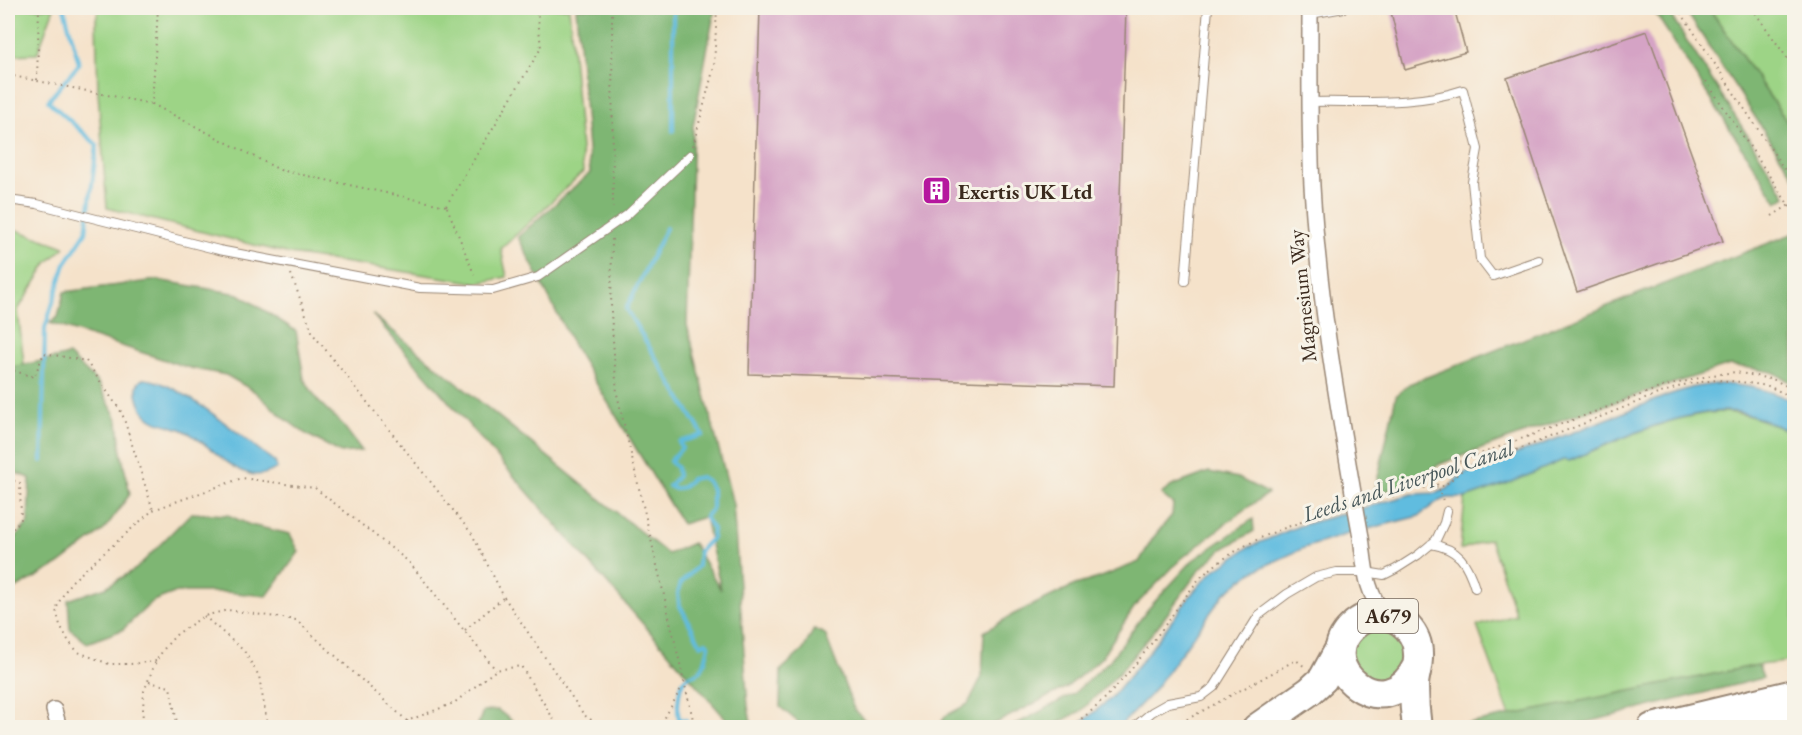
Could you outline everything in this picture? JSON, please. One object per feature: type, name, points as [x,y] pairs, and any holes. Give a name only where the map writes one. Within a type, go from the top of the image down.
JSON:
[{"type":"highway","name":"A679","points":[[1387,616],[1401,622],[1414,636],[1419,656],[1414,693],[1417,728],[1404,710],[1378,694],[1365,691],[1349,679],[1340,661],[1345,638],[1359,621],[1369,617],[1387,616]]},
{"type":"highway","points":[[1257,728],[1310,691],[1323,679],[1345,638]]},
{"type":"highway","points":[[1378,694],[1391,692],[1402,686],[1411,678],[1417,666]]},
{"type":"highway","points":[[1652,728],[1794,694]]},
{"type":"highway","points":[[1749,728],[1794,717]]},
{"type":"street","name":"Magnesium Way","points":[[1310,11],[1312,186],[1330,361],[1366,574],[1374,600],[1387,616]]},
{"type":"street","name":"Magnesium Way","points":[[1345,638],[1363,602],[1366,574]]},
{"type":"street","points":[[54,710],[59,728]]},
{"type":"lane","points":[[1185,281],[1209,8]]},
{"type":"lane","points":[[1310,11],[1344,8]]},
{"type":"lane","points":[[1310,102],[1399,101],[1448,95],[1464,90],[1478,149],[1472,182],[1480,259],[1493,276],[1539,260]]},
{"type":"lane","points":[[8,200],[37,204],[219,250],[420,288],[494,291],[538,278],[627,215],[690,155]]},
{"type":"lane","points":[[1133,728],[1152,712],[1168,703],[1201,697],[1214,687],[1259,615],[1287,594],[1316,577],[1336,572],[1384,574],[1418,555],[1436,540],[1447,511]]},
{"type":"lane","points":[[1431,544],[1454,551],[1461,557],[1475,588]]},
{"type":"path","points":[[37,81],[39,8]]},
{"type":"path","points":[[152,104],[158,8]]},
{"type":"path","points":[[447,206],[541,48],[537,8]]},
{"type":"path","points":[[612,8],[611,313],[617,394],[625,437],[694,728]]},
{"type":"path","points":[[690,155],[714,67],[717,8]]},
{"type":"path","points":[[1678,8],[1794,184]]},
{"type":"path","points":[[1752,8],[1794,68]]},
{"type":"path","points":[[8,75],[152,104],[280,170],[447,206]]},
{"type":"path","points":[[1706,81],[1794,213]]},
{"type":"path","points":[[1772,216],[1794,202]]},
{"type":"path","points":[[447,206],[480,290]]},
{"type":"path","points":[[287,263],[313,334],[472,534],[504,597],[584,715],[603,728]]},
{"type":"path","points":[[8,369],[34,377],[44,354],[86,362],[122,413],[153,510]]},
{"type":"path","points":[[1066,728],[1107,695],[1140,658],[1199,579],[1216,564],[1260,537],[1354,503],[1393,496],[1436,477],[1453,464],[1662,387],[1712,375],[1736,372],[1775,380],[1794,390]]},
{"type":"path","points":[[1411,489],[1444,486],[1462,470],[1687,384],[1717,380],[1741,382],[1768,386],[1794,398]]},
{"type":"path","points":[[1453,464],[1462,470]]},
{"type":"path","points":[[1436,477],[1440,492]]},
{"type":"path","points":[[156,661],[110,664],[78,652],[69,642],[60,625],[56,610],[70,583],[153,510],[242,478],[315,488],[409,562],[496,670]]},
{"type":"path","points":[[8,479],[20,483],[21,520],[8,534]]},
{"type":"path","points":[[464,630],[504,597]]},
{"type":"path","points":[[142,728],[144,691],[156,661],[166,646],[177,634],[204,616],[228,610],[296,620],[413,728]]},
{"type":"path","points":[[204,616],[244,651],[259,676],[268,728]]},
{"type":"path","points":[[1171,728],[1296,660]]},
{"type":"path","points":[[406,721],[454,703],[496,670],[521,666],[559,728]]},
{"type":"path","points":[[149,682],[170,687],[178,728]]},
{"type":"path","points":[[659,728],[682,687]]},
{"type":"green space","points":[[8,8],[54,8],[37,54],[8,55]]},
{"type":"green space","points":[[99,8],[569,8],[583,172],[501,249],[507,277],[478,283],[290,254],[107,208],[98,93],[96,19]]},
{"type":"green space","points":[[576,8],[715,8],[693,126],[687,325],[733,504],[748,707],[752,727],[733,727],[372,314],[668,554],[693,543],[721,590],[705,517],[682,524],[574,347],[518,237],[590,173]]},
{"type":"green space","points":[[1652,8],[1666,8],[1786,196],[1777,202]]},
{"type":"green space","points":[[1684,8],[1709,8],[1794,132],[1794,177]]},
{"type":"green space","points":[[1709,8],[1794,8],[1794,132]]},
{"type":"green space","points":[[8,227],[65,247],[47,263],[18,310],[24,365],[8,368]]},
{"type":"green space","points":[[1794,233],[1794,384],[1773,372],[1730,365],[1569,417],[1440,464],[1415,481],[1374,495],[1396,396],[1409,384]]},
{"type":"green space","points":[[157,280],[239,294],[296,331],[304,379],[318,401],[342,424],[362,451],[341,453],[306,434],[254,391],[226,375],[190,368],[50,323],[58,317],[64,292]]},
{"type":"green space","points":[[69,355],[98,383],[118,421],[121,452],[130,494],[104,530],[59,564],[8,593],[8,546],[28,523],[30,478],[8,470],[8,368]]},
{"type":"green space","points":[[1719,412],[1749,416],[1794,433],[1794,661],[1758,665],[1510,716],[1477,626],[1516,615],[1490,539],[1460,550],[1465,498],[1517,480],[1563,460],[1569,461],[1661,424],[1700,414]]},
{"type":"green space","points":[[1209,472],[1238,478],[1268,493],[1181,559],[1135,606],[1101,658],[1067,687],[988,727],[939,727],[945,716],[968,704],[982,676],[984,632],[1014,614],[1075,585],[1139,562],[1153,538],[1172,515],[1173,504],[1161,494],[1172,486]]},
{"type":"green space","points":[[191,513],[228,515],[250,525],[290,534],[299,552],[267,596],[225,592],[177,592],[153,601],[122,630],[87,643],[70,629],[68,600],[106,587],[136,569]]},
{"type":"green space","points":[[1253,519],[1254,531],[1221,550],[1200,569],[1162,621],[1120,672],[1081,711],[1050,727],[1011,727],[1073,694],[1110,660],[1148,609],[1193,560]]},
{"type":"green space","points":[[1387,627],[1402,640],[1405,659],[1401,669],[1387,681],[1360,679],[1347,646],[1359,630]]},
{"type":"green space","points":[[814,629],[825,634],[854,709],[871,727],[804,727],[780,707],[781,670],[803,650]]},
{"type":"green space","points":[[1758,665],[1763,678],[1568,727],[1453,727]]},
{"type":"green space","points":[[498,710],[512,721],[514,727],[477,727],[483,711]]},
{"type":"water","points":[[143,379],[174,389],[192,400],[275,462],[277,468],[263,474],[247,473],[231,465],[185,431],[151,418],[139,402],[137,386]]},
{"type":"water","points":[[1715,384],[1756,388],[1794,402],[1794,433],[1738,412],[1719,411],[1675,419],[1607,444],[1569,461],[1563,460],[1517,480],[1465,498],[1448,498],[1437,502],[1419,516],[1304,548],[1252,572],[1224,594],[1152,693],[1119,727],[1075,728],[1111,698],[1194,591],[1212,572],[1249,547],[1299,526],[1412,494],[1436,493],[1447,489],[1462,474],[1671,394]]},
{"type":"building","name":"Exertis UK Ltd","points":[[760,8],[1126,8],[1114,386],[749,374]]},
{"type":"building","points":[[1390,8],[1454,8],[1466,52],[1405,70]]},
{"type":"building","points":[[1647,31],[1723,241],[1577,292],[1507,78]]},
{"type":"waterway","points":[[42,461],[45,328],[65,264],[86,232],[97,145],[48,101],[79,64],[64,8]]},
{"type":"waterway","points":[[673,8],[673,131]]},
{"type":"waterway","points":[[666,228],[626,309],[703,435],[679,442],[682,448],[670,461],[677,468],[678,476],[669,486],[675,489],[683,487],[691,479],[701,477],[712,489],[712,509],[705,517],[713,529],[712,538],[699,551],[698,566],[681,583],[678,593],[679,604],[701,645],[706,642],[709,646],[701,670],[686,678],[680,691],[679,719],[686,720],[689,728]]},
{"type":"place","name":"Exertis UK Ltd","points":[[937,191]]},
{"type":"water label","name":"Leeds and Liverpool Canal","points":[[1408,481]]}]
